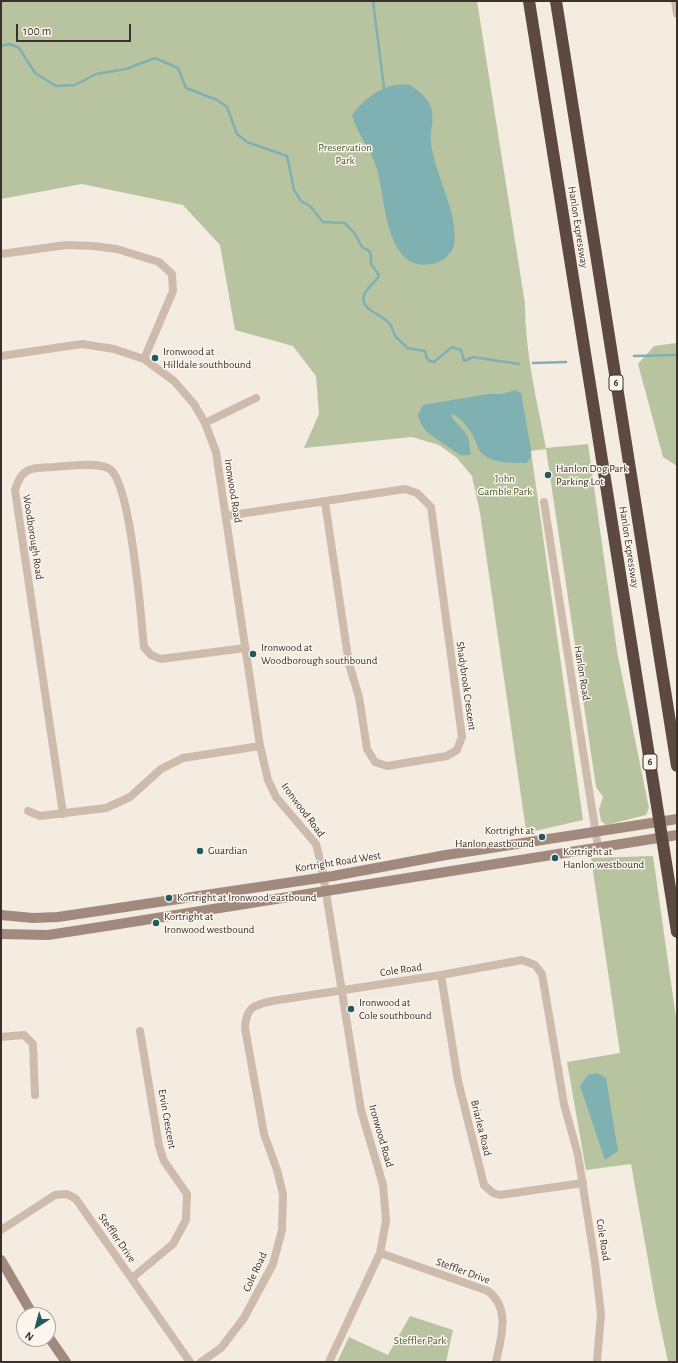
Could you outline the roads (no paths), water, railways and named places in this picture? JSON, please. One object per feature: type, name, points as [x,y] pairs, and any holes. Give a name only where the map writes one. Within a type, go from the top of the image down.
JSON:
[{"type":"highway","name":"Hanlon Expressway","points":[[530,1],[677,932]]},
{"type":"highway","name":"Hanlon Expressway","points":[[556,1],[677,766]]},
{"type":"street","points":[[675,1],[677,14]]},
{"type":"street","points":[[1,254],[66,245],[93,246],[117,249],[159,262],[172,274],[173,291],[144,359]]},
{"type":"street","name":"Ironwood Road","points":[[1,356],[45,348],[82,344],[114,349],[144,359],[174,381],[194,404],[205,423],[216,452],[260,746],[268,780],[276,797],[316,844],[324,877],[361,1110],[383,1185],[386,1221],[380,1253],[329,1362]]},
{"type":"street","points":[[205,423],[256,398]]},
{"type":"street","name":"Woodborough Road","points":[[63,814],[15,490],[19,477],[30,468],[97,465],[111,470],[119,481],[132,541],[144,647],[151,655],[161,659],[245,648]]},
{"type":"street","name":"Shadybrook Crescent","points":[[226,516],[405,489],[417,493],[431,507],[462,737],[457,750],[447,756],[388,766],[375,762],[367,749],[359,696],[349,664],[325,502]]},
{"type":"street","name":"Hanlon Road","points":[[544,502],[598,847]]},
{"type":"street","points":[[28,811],[40,816],[106,808],[130,797],[161,769],[183,758],[260,746]]},
{"type":"street","name":"Kortright Road West","points":[[1,915],[33,918],[58,917],[324,877],[596,831],[677,819]]},
{"type":"street","points":[[1,934],[48,935],[677,835]]},
{"type":"street","name":"Cole Road","points":[[201,1362],[221,1348],[244,1318],[273,1264],[282,1230],[283,1194],[277,1170],[264,1134],[245,1028],[246,1019],[253,1006],[342,989],[441,975],[522,960],[530,962],[539,969],[542,974],[564,1104],[578,1155],[600,1302],[600,1336],[597,1362]]},
{"type":"street","name":"Briarlea Road","points":[[441,975],[458,1081],[484,1185],[493,1193],[500,1195],[583,1182]]},
{"type":"street","name":"Ervin Crescent","points":[[132,1278],[173,1244],[186,1220],[188,1194],[164,1161],[159,1146],[140,1031]]},
{"type":"street","points":[[1,1037],[24,1035],[33,1044],[35,1095]]},
{"type":"street","name":"Steffler Drive","points":[[1,1230],[55,1195],[67,1194],[76,1199],[190,1362]]},
{"type":"street","name":"Steffler Drive","points":[[380,1253],[488,1291],[494,1295],[500,1304],[502,1316],[501,1341],[496,1362]]},
{"type":"street","points":[[1,1260],[28,1307]]},
{"type":"street","points":[[56,1347],[66,1362]]},
{"type":"water","points":[[394,85],[411,86],[423,95],[431,107],[431,142],[433,154],[450,207],[455,233],[454,245],[450,254],[445,259],[436,263],[419,264],[407,259],[397,248],[386,216],[377,169],[357,129],[352,115],[370,96]]},
{"type":"water","points":[[515,390],[521,393],[531,450],[531,456],[527,463],[501,462],[483,455],[468,428],[453,414],[451,416],[468,436],[471,455],[461,455],[426,431],[418,417],[423,405],[488,394],[502,394]]},
{"type":"water","points":[[597,1073],[606,1078],[618,1151],[605,1160],[580,1086],[588,1075]]},
{"type":"waterway","points":[[373,1],[384,88]]},
{"type":"waterway","points":[[1,46],[10,44],[19,48],[35,73],[56,86],[75,85],[96,74],[126,69],[155,58],[178,68],[186,88],[217,100],[227,107],[237,134],[247,142],[287,156],[294,190],[301,201],[310,206],[323,222],[345,223],[355,234],[362,247],[369,251],[371,255],[371,264],[379,275],[367,290],[363,300],[368,308],[389,323],[396,337],[407,348],[425,351],[428,360],[431,362],[434,362],[452,347],[461,350],[464,361],[473,357],[519,364]]},
{"type":"waterway","points":[[634,356],[677,355]]},
{"type":"waterway","points":[[533,363],[566,362]]},
{"type":"place","name":"Ironwood at Hilldale southbound","points":[[155,358]]},
{"type":"place","name":"Hanlon Dog Park Parking Lot","points":[[548,475]]},
{"type":"place","name":"Ironwood at Woodborough southbound","points":[[253,654]]},
{"type":"place","name":"Kortright at Hanlon eastbound","points":[[542,837]]},
{"type":"place","name":"Guardian","points":[[200,851]]},
{"type":"place","name":"Kortright at Hanlon westbound","points":[[555,858]]},
{"type":"place","name":"Kortright at Ironwood eastbound","points":[[169,898]]},
{"type":"place","name":"Kortright at Ironwood westbound","points":[[156,923]]},
{"type":"place","name":"Ironwood at Cole southbound","points":[[351,1009]]},
{"type":"park label","name":"Preservation Park","points":[[345,154]]},
{"type":"park label","name":"John Gamble Park","points":[[505,485]]},
{"type":"park label","name":"Steffler Park","points":[[420,1341]]}]
